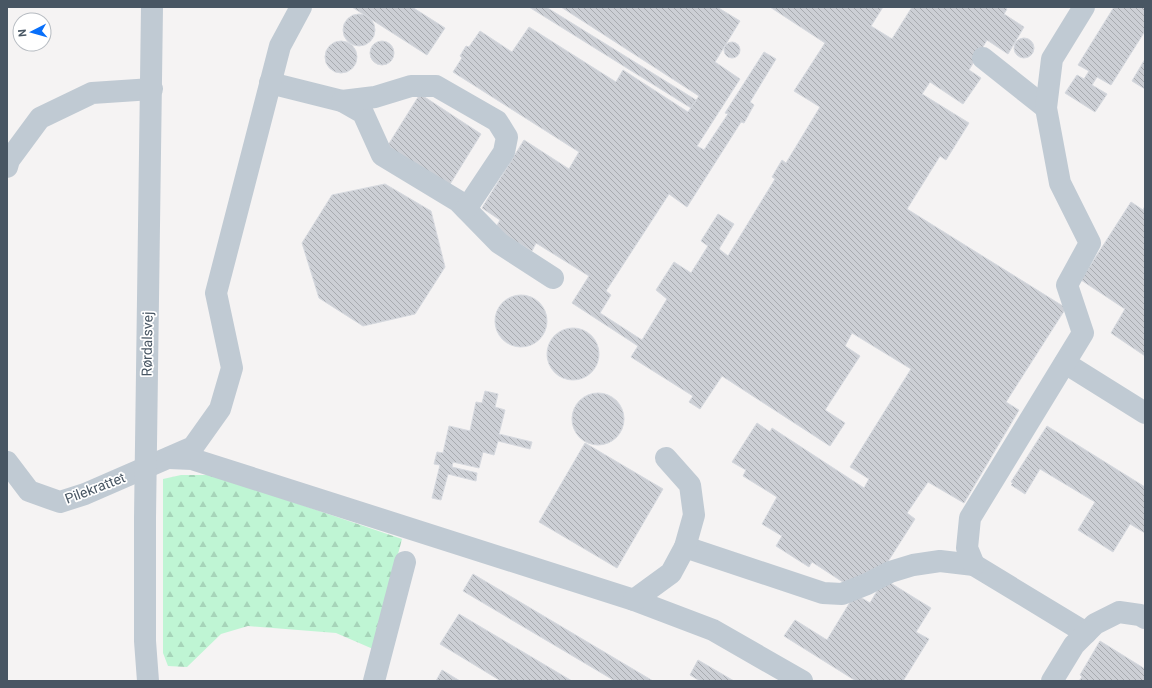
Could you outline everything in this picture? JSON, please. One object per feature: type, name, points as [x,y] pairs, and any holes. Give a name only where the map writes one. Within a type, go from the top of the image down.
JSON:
[{"type":"street","name":"Rørdalsvej","points":[[148,681],[145,641],[145,518],[152,7]]},
{"type":"street","points":[[301,7],[280,46],[270,83],[342,101],[363,113],[382,155],[458,201],[499,243],[553,278]]},
{"type":"street","points":[[974,565],[967,548],[970,518],[1083,333],[1067,285],[1090,243],[1060,184],[1046,108],[1052,59],[1084,7]]},
{"type":"street","points":[[983,58],[1046,108]]},
{"type":"street","name":"Pilekrattet","points":[[7,462],[29,490],[60,502],[85,494],[193,446],[220,409],[232,368],[216,293],[270,83]]},
{"type":"street","points":[[342,101],[375,97],[411,86],[436,86],[496,121],[507,137],[504,152],[466,209]]},
{"type":"street","points":[[7,166],[8,160],[40,118],[92,93],[152,89]]},
{"type":"street","points":[[1065,363],[1145,413]]},
{"type":"street","points":[[166,458],[192,459],[634,600],[713,630],[802,681]]},
{"type":"street","points":[[634,600],[671,573],[685,547],[694,515],[690,485],[666,458]]},
{"type":"street","points":[[685,547],[823,593],[842,594],[867,584],[890,572],[913,565],[940,561],[974,565],[1086,633]]},
{"type":"street","points":[[374,681],[405,562]]},
{"type":"street","points":[[1052,681],[1074,644],[1095,624],[1119,612],[1140,615],[1145,618]]},
{"type":"green space","points":[[181,475],[213,475],[402,539],[373,649],[336,633],[248,626],[221,634],[187,667],[168,666],[163,653],[163,479]]},
{"type":"building","points":[[352,7],[412,7],[445,28],[427,55]]},
{"type":"building","points":[[529,7],[546,7],[696,100],[691,108]]},
{"type":"building","points":[[561,7],[717,7],[740,21],[715,62],[740,79],[697,146],[704,150],[728,114],[725,113],[764,52],[776,59],[750,102],[754,105],[744,123],[741,122],[687,207],[669,194],[606,291],[611,295],[600,313],[642,340],[667,299],[656,290],[674,262],[691,273],[708,246],[701,241],[718,214],[734,224],[719,249],[728,256],[775,179],[772,177],[782,160],[786,163],[820,107],[794,91],[825,43],[770,7],[883,7],[871,26],[892,39],[912,7],[1003,7],[1007,9],[1004,14],[1024,27],[1008,54],[987,40],[969,70],[981,78],[963,104],[930,82],[922,94],[969,123],[946,160],[940,156],[907,209],[1066,308],[1006,402],[1019,410],[964,503],[928,482],[907,513],[915,519],[887,563],[852,588],[812,562],[809,567],[776,546],[782,536],[762,524],[777,497],[743,476],[746,470],[732,462],[757,423],[770,432],[772,428],[864,488],[869,479],[850,467],[911,369],[852,333],[845,346],[860,356],[825,410],[845,423],[830,446],[722,376],[700,409],[689,402],[693,396],[631,357],[638,346],[572,303],[589,276],[536,243],[532,251],[495,229],[500,220],[482,208],[524,140],[569,169],[579,152],[453,72],[462,58],[460,56],[466,46],[469,47],[480,31],[512,52],[529,27],[616,82],[623,70],[688,112],[699,96]]},
{"type":"building","points":[[1114,7],[1145,7],[1145,31],[1111,85],[1097,77],[1092,85],[1107,94],[1095,112],[1065,93],[1077,75],[1084,79],[1089,71],[1078,65]]},
{"type":"building","points":[[356,14],[362,14],[372,21],[375,30],[374,36],[368,43],[362,46],[356,46],[346,39],[343,33],[343,27],[350,17]]},
{"type":"building","points":[[1024,38],[1031,41],[1034,48],[1031,55],[1024,58],[1017,55],[1014,48],[1017,41]]},
{"type":"building","points":[[338,41],[344,41],[354,48],[357,57],[356,63],[350,70],[344,73],[338,73],[328,66],[325,60],[325,54],[332,44]]},
{"type":"building","points":[[382,41],[391,44],[394,53],[391,62],[382,65],[373,62],[370,53],[373,44]]},
{"type":"building","points":[[729,42],[735,42],[740,47],[738,56],[735,58],[729,58],[724,53],[724,47]]},
{"type":"building","points":[[1145,59],[1145,89],[1132,81]]},
{"type":"building","points":[[420,94],[481,134],[447,189],[385,150]]},
{"type":"building","points":[[385,184],[431,211],[445,267],[415,314],[363,326],[319,298],[302,243],[332,195]]},
{"type":"building","points":[[1131,202],[1143,210],[1145,206],[1145,356],[1111,333],[1125,309],[1081,280]]},
{"type":"building","points":[[516,295],[526,295],[540,302],[547,316],[547,326],[540,340],[526,347],[516,347],[506,343],[499,336],[495,326],[495,316],[499,306],[506,299]]},
{"type":"building","points":[[568,328],[578,328],[592,335],[599,349],[599,359],[592,373],[578,380],[568,380],[558,376],[551,369],[547,359],[547,349],[551,339],[558,332]]},
{"type":"building","points":[[485,391],[498,394],[495,407],[505,410],[499,434],[532,442],[530,449],[498,441],[494,455],[483,452],[479,468],[453,462],[452,467],[477,473],[476,481],[448,474],[441,500],[432,498],[440,465],[434,464],[437,452],[443,453],[449,426],[470,431],[476,402],[482,403]]},
{"type":"building","points":[[593,393],[603,393],[617,400],[624,414],[624,424],[617,438],[603,445],[593,445],[583,441],[576,434],[572,424],[572,414],[576,404],[583,397]]},
{"type":"building","points":[[1047,426],[1145,487],[1145,533],[1130,524],[1113,552],[1078,530],[1095,502],[1040,469],[1025,494],[1011,485],[1013,483],[1011,482]]},
{"type":"building","points":[[585,443],[663,489],[617,568],[539,522]]},
{"type":"building","points":[[473,574],[653,681],[615,681],[463,591]]},
{"type":"building","points":[[884,579],[931,608],[916,632],[929,639],[903,681],[856,681],[784,636],[795,620],[827,640],[855,594],[870,603]]},
{"type":"building","points":[[459,614],[572,681],[501,681],[440,644]]},
{"type":"building","points":[[1100,641],[1145,669],[1145,681],[1079,681],[1082,677],[1080,675]]},
{"type":"building","points":[[698,660],[734,681],[700,681],[690,675]]},
{"type":"building","points":[[442,670],[460,681],[436,681]]}]
